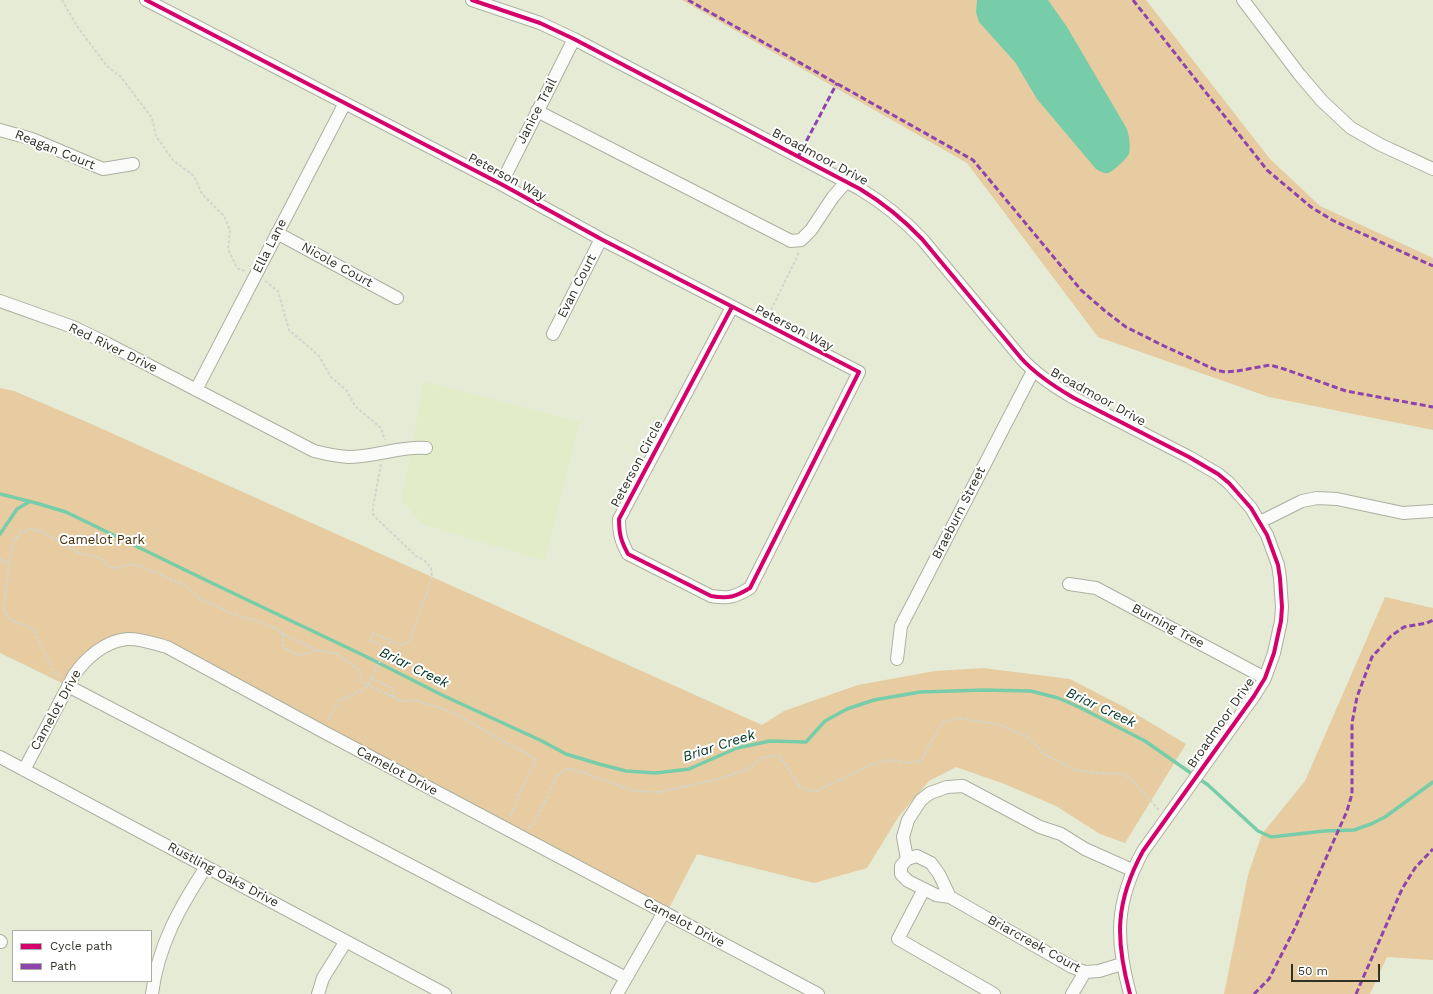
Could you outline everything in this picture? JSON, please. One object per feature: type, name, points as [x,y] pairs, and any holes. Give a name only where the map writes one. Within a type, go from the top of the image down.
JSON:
[{"type":"street","name":"Peterson Way","points":[[146,0],[500,184],[601,239],[859,372]]},
{"type":"street","name":"Broadmoor Drive","points":[[472,0],[494,4],[574,39],[846,182],[884,204],[909,226],[1033,371],[1059,390],[1189,457],[1218,474],[1240,494],[1260,522],[1267,535],[1278,565],[1282,593],[1279,636],[1271,665],[1254,696],[1143,851],[1132,870],[1121,910],[1119,937],[1122,964],[1130,994]]},
{"type":"street","points":[[1243,0],[1312,90],[1351,128],[1381,145],[1433,169]]},
{"type":"street","name":"Janice Trail","points":[[500,184],[574,39]]},
{"type":"street","name":"Ella Lane","points":[[196,390],[345,103]]},
{"type":"street","points":[[537,111],[791,241],[801,240],[811,230],[832,197],[846,182]]},
{"type":"street","name":"Reagan Court","points":[[0,130],[32,139],[102,170],[133,164]]},
{"type":"street","name":"Nicole Court","points":[[277,233],[397,298]]},
{"type":"street","name":"Evan Court","points":[[553,334],[601,239]]},
{"type":"street","name":"Red River Drive","points":[[0,301],[73,327],[314,451],[349,457],[412,447],[426,448]]},
{"type":"street","name":"Peterson Circle","points":[[732,307],[619,519],[620,541],[628,554],[711,596],[724,598],[737,596],[750,588],[859,372]]},
{"type":"street","name":"Braeburn Street","points":[[897,659],[901,626],[1033,371]]},
{"type":"street","points":[[1260,522],[1302,501],[1317,498],[1337,499],[1403,513],[1433,511]]},
{"type":"street","name":"Burning Tree","points":[[1068,584],[1096,588],[1265,678]]},
{"type":"street","name":"Camelot Drive","points":[[24,770],[70,683],[83,663],[95,653],[112,643],[128,639],[144,641],[167,647],[322,731],[818,994]]},
{"type":"street","points":[[70,683],[626,978]]},
{"type":"street","name":"Rustling Oaks Drive","points":[[0,757],[445,994]]},
{"type":"street","points":[[950,897],[939,874],[931,863],[916,856],[907,858],[903,837],[908,820],[921,800],[930,793],[947,787],[963,786],[1040,827],[1060,834],[1085,849],[1132,870]]},
{"type":"street","name":"Briarcreek Court","points":[[907,858],[901,866],[901,874],[908,881],[936,895],[950,897],[1072,967],[1085,972],[1098,971],[1122,964]]},
{"type":"street","points":[[152,994],[163,946],[169,930],[184,902],[206,867]]},
{"type":"street","points":[[924,889],[898,939],[994,994]]},
{"type":"street","points":[[617,994],[664,912]]},
{"type":"street","points":[[318,994],[323,978],[346,941]]},
{"type":"street","points":[[1072,994],[1085,972]]},
{"type":"path","points":[[62,0],[77,26],[107,66],[121,77],[152,118],[156,136],[169,154],[174,160],[194,176],[202,194],[224,216],[230,230],[228,249],[237,268],[256,274],[278,291],[289,330],[318,356],[331,377],[347,391],[355,406],[381,428],[385,440],[384,452],[373,507],[373,514],[377,520],[416,556],[425,561],[431,568],[432,577],[410,640],[406,644],[400,646],[373,633],[370,640],[386,648]]},
{"type":"path","points":[[764,324],[797,257],[801,240]]},
{"type":"path","points":[[70,683],[54,672],[35,632],[31,627],[10,620],[5,615],[4,608],[9,564],[14,540],[21,532],[30,529],[41,531],[79,553],[100,558],[110,567],[116,568],[132,564],[144,568],[185,586],[199,598],[238,616],[256,620],[317,650],[337,654],[359,670],[362,682],[401,701],[415,700],[452,712],[534,758],[534,764],[520,792],[511,815],[513,821]]},
{"type":"path","points":[[0,559],[9,564]]},
{"type":"path","points":[[283,634],[282,645],[284,648],[298,655],[311,653],[317,650]]},
{"type":"path","points":[[322,731],[338,702],[362,690],[368,685],[390,641]]},
{"type":"path","points":[[372,678],[392,688],[394,691],[392,697]]},
{"type":"path","points":[[524,826],[530,827],[534,823],[557,776],[564,770],[573,769],[634,791],[661,792],[718,779],[748,769],[761,758],[778,755],[800,788],[814,792],[876,763],[890,760],[910,763],[921,761],[942,722],[958,718],[997,724],[1028,737],[1044,754],[1074,769],[1093,773],[1122,774],[1130,778],[1157,808],[1168,816]]},
{"type":"shaded area","points":[[977,0],[1048,0],[1067,27],[1127,129],[1130,151],[1123,162],[1110,172],[1106,173],[1096,169],[1037,99],[1015,62],[979,22],[976,12]]},
{"type":"shaded area","points":[[423,381],[580,422],[545,561],[422,524],[401,499],[412,447]]},
{"type":"green space","points":[[682,0],[1146,0],[1270,159],[1320,206],[1433,258],[1433,430],[1269,397],[1098,337],[967,163]]},
{"type":"green space","name":"Camelot Park","points":[[0,388],[14,391],[89,423],[762,725],[784,711],[858,685],[935,671],[983,668],[1070,679],[1126,708],[1186,744],[1125,843],[1100,834],[1056,806],[1007,785],[956,767],[929,781],[899,816],[867,868],[814,883],[697,854],[667,912],[167,647],[112,643],[68,686],[0,653]]},
{"type":"green space","points":[[1385,597],[1433,608],[1433,960],[1387,957],[1370,994],[1224,994],[1248,875],[1262,834],[1305,781]]},
{"type":"waterway","name":"Briar Creek","points":[[0,494],[66,512],[365,656],[442,695],[542,741],[566,754],[626,771],[656,773],[689,769],[737,748],[770,741],[806,742],[825,721],[847,709],[874,700],[920,692],[984,690],[1031,691],[1058,698],[1079,707],[1145,741],[1208,785],[1258,831],[1271,837],[1324,831],[1354,830],[1385,817],[1433,782]]},
{"type":"waterway","points":[[0,534],[17,509],[29,502]]},
{"type":"marked path","points":[[688,0],[973,160],[1081,290],[1126,327],[1216,370],[1225,372],[1237,371],[1270,365],[1346,391],[1433,407]]},
{"type":"marked path","points":[[1133,0],[1267,170],[1311,207],[1332,220],[1433,266]]},
{"type":"marked path","points":[[798,157],[837,83]]},
{"type":"marked path","points":[[1254,994],[1269,979],[1295,928],[1347,811],[1352,794],[1352,723],[1357,697],[1372,657],[1391,636],[1404,627],[1427,623],[1433,620]]},
{"type":"marked path","points":[[1356,994],[1402,889],[1415,868],[1433,849]]},
{"type":"cycle path","points":[[146,0],[501,184],[601,239],[859,372],[750,588],[736,595],[723,597],[711,596],[628,554],[621,537],[619,519],[732,307]]},
{"type":"cycle path","points":[[472,0],[540,23],[574,39],[860,189],[893,212],[922,239],[1021,358],[1039,375],[1074,398],[1189,457],[1218,474],[1229,483],[1251,508],[1267,535],[1278,565],[1282,607],[1281,621],[1274,653],[1265,678],[1254,696],[1143,851],[1134,870],[1127,887],[1120,921],[1122,956],[1130,994]]}]
